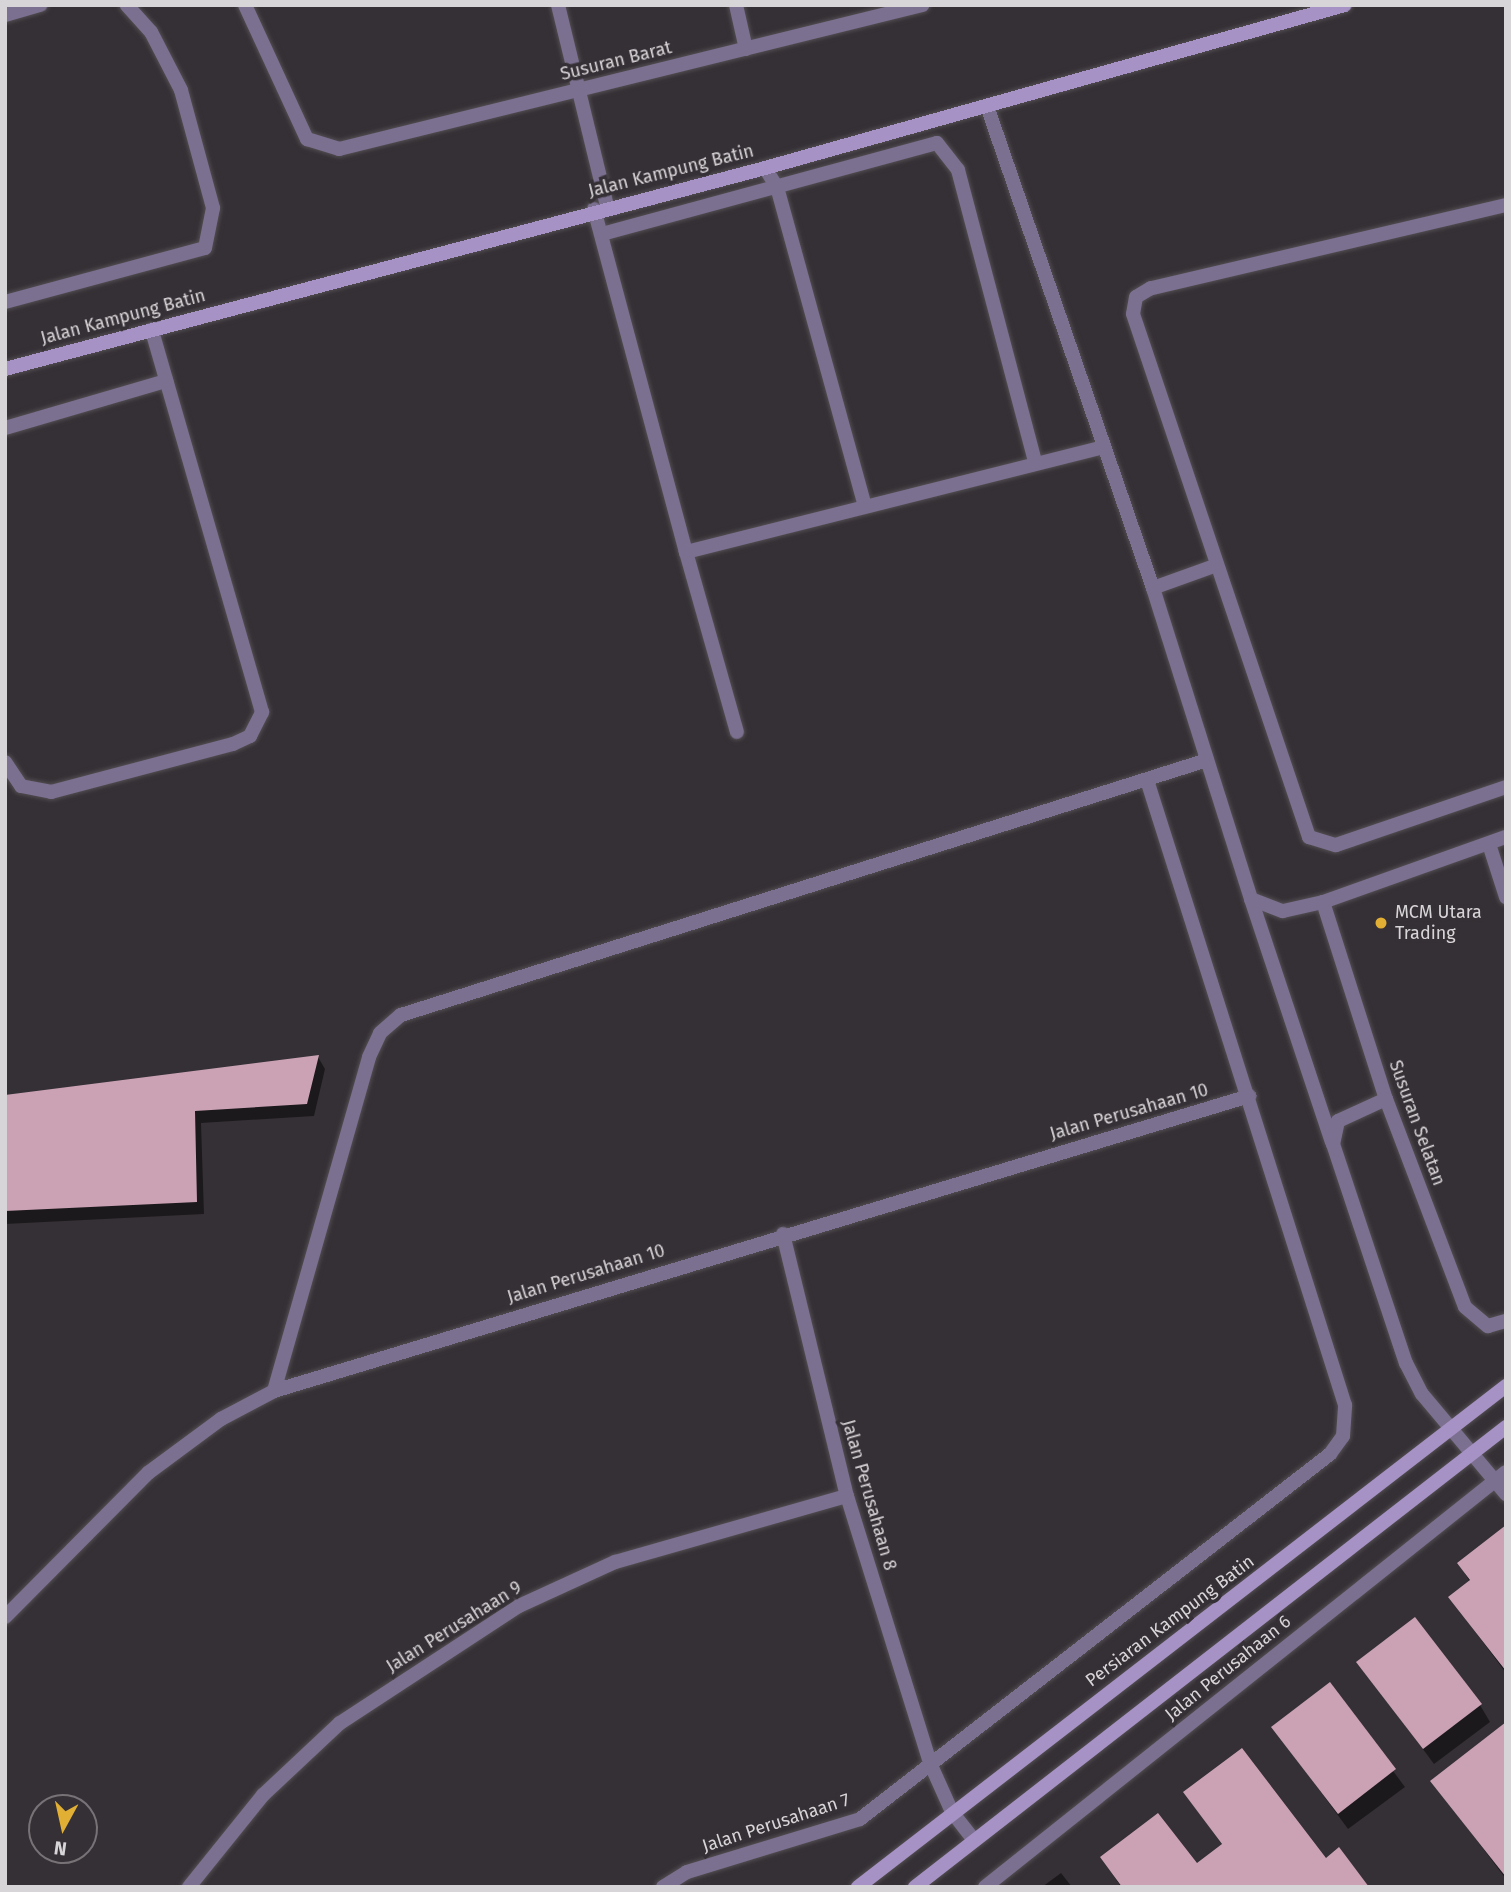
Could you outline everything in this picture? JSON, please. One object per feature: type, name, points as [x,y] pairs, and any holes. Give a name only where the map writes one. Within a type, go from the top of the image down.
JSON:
[{"type":"street","points":[[5,15],[41,5]]},
{"type":"street","points":[[5,302],[205,248],[213,208],[181,90],[151,32],[127,5]]},
{"type":"street","name":"Susuran Barat","points":[[245,5],[307,139],[319,148],[339,149],[922,5]]},
{"type":"street","points":[[558,5],[600,208],[602,234],[686,552],[737,732]]},
{"type":"street","points":[[736,5],[746,49]]},
{"type":"street","name":"Jalan Kampung Batin","points":[[5,369],[600,208],[765,168],[1345,5]]},
{"type":"street","points":[[987,106],[1153,589],[1204,761],[1406,1363],[1451,1430],[1472,1454],[1500,1476],[1506,1493]]},
{"type":"street","points":[[602,234],[937,143],[951,155],[1035,461]]},
{"type":"street","points":[[765,168],[777,187],[864,503]]},
{"type":"street","points":[[1506,205],[1151,288],[1136,297],[1133,314],[1214,566],[1309,837],[1336,845],[1506,787]]},
{"type":"street","points":[[5,762],[21,786],[51,792],[233,744],[257,725],[260,705],[152,330]]},
{"type":"street","points":[[5,428],[166,381]]},
{"type":"street","points":[[686,552],[864,503],[1103,447]]},
{"type":"street","points":[[1153,589],[1214,566]]},
{"type":"street","points":[[274,1391],[369,1057],[380,1033],[401,1015],[1204,761]]},
{"type":"street","name":"Jalan Perusahaan 7","points":[[663,1887],[687,1872],[860,1819],[1330,1454],[1343,1436],[1345,1405],[1249,1096],[1146,780]]},
{"type":"street","points":[[1251,899],[1283,911],[1323,902],[1506,838]]},
{"type":"street","points":[[1489,844],[1506,897]]},
{"type":"street","name":"Susuran Selatan","points":[[1323,902],[1386,1099],[1465,1307],[1488,1326],[1506,1321]]},
{"type":"street","name":"Jalan Perusahaan 10","points":[[5,1617],[148,1473],[220,1419],[274,1391],[783,1234],[1249,1096]]},
{"type":"street","points":[[1333,1144],[1338,1121],[1386,1099]]},
{"type":"street","name":"Jalan Perusahaan 8","points":[[783,1234],[847,1496],[930,1763],[952,1812],[974,1840]]},
{"type":"street","name":"Persiaran Kampung Batin","points":[[858,1887],[1506,1386]]},
{"type":"street","points":[[915,1887],[1506,1427]]},
{"type":"street","name":"Jalan Perusahaan 6","points":[[985,1887],[1500,1476]]},
{"type":"street","name":"Jalan Perusahaan 9","points":[[189,1887],[263,1795],[340,1723],[519,1606],[615,1562],[847,1496]]},
{"type":"building","points":[[319,1055],[307,1104],[195,1111],[197,1202],[5,1211],[5,1095]]},
{"type":"building","points":[[1506,1525],[1506,1671],[1448,1597],[1470,1580],[1457,1563]]},
{"type":"building","points":[[1415,1617],[1482,1704],[1423,1749],[1356,1662]]},
{"type":"building","points":[[1330,1682],[1396,1769],[1338,1814],[1271,1727]]},
{"type":"building","points":[[1506,1722],[1506,1877],[1430,1781]]},
{"type":"building","points":[[1242,1748],[1326,1858],[1339,1847],[1369,1887],[1122,1887],[1100,1857],[1158,1813],[1197,1863],[1222,1844],[1183,1792]]},
{"type":"place","name":"MCM Utara Trading","points":[[1381,923]]}]
